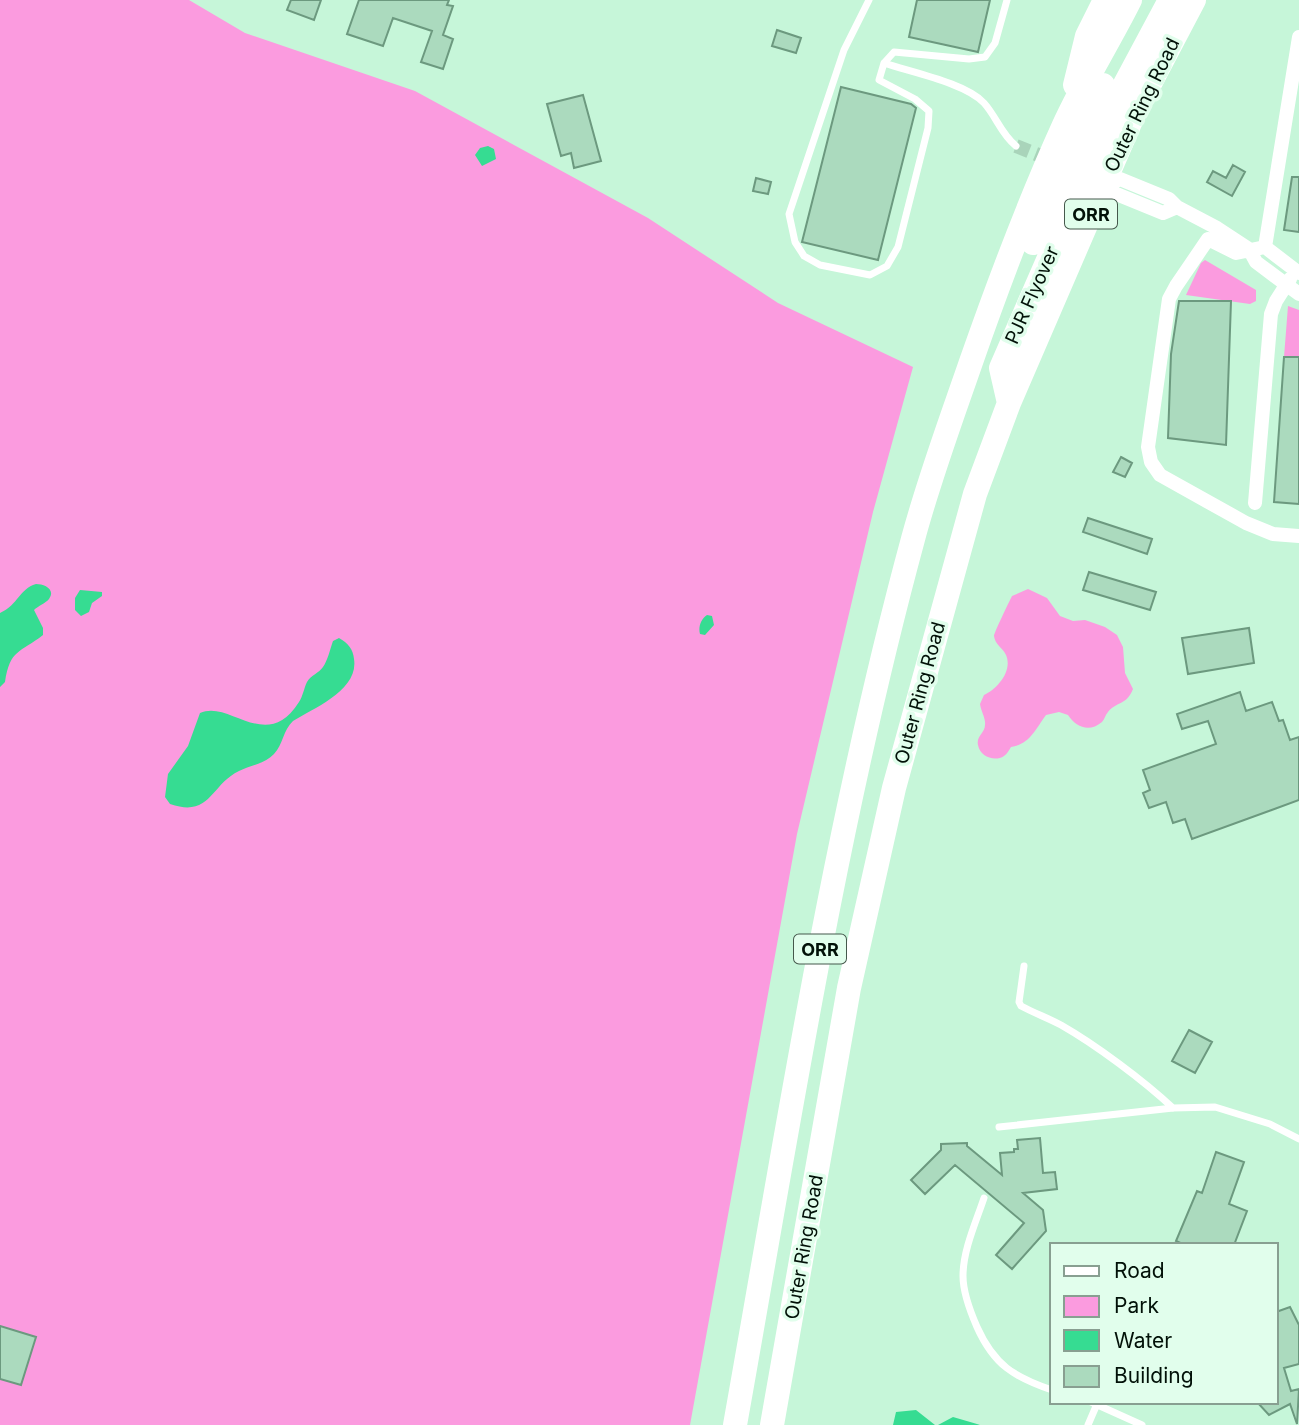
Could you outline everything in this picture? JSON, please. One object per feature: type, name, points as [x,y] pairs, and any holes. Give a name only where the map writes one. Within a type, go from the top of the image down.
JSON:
[{"type":"highway","points":[[1065,123],[1087,36],[1105,0]]},
{"type":"highway","name":"Outer Ring Road","points":[[735,1425],[853,777],[913,537],[951,418],[999,283],[1065,123],[1130,0]]},
{"type":"highway","name":"PJR Flyover","points":[[1009,403],[1000,368],[1003,343],[1036,235],[1095,100],[1146,0]]},
{"type":"highway","name":"PJR Flyover","points":[[960,393],[983,371],[1003,343],[1123,88],[1170,0]]},
{"type":"highway","name":"Outer Ring Road","points":[[772,1425],[849,988],[894,788],[975,494],[1009,403],[1133,116],[1194,0]]},
{"type":"street","points":[[1265,247],[1299,37]]},
{"type":"street","points":[[1177,207],[1217,228],[1249,250],[1256,262],[1293,290]]},
{"type":"street","points":[[1255,503],[1271,314],[1276,301],[1293,290],[1297,271],[1265,247],[1236,253],[1208,239],[1169,299],[1148,447],[1151,462],[1160,474],[1246,523],[1273,534],[1299,536]]},
{"type":"lane","points":[[869,0],[844,50],[789,214],[795,242],[804,256],[820,265],[870,275],[887,266],[898,247],[928,128],[929,111],[915,99],[879,80],[884,63],[894,52],[970,59],[985,57],[995,43],[1007,0]]},
{"type":"lane","points":[[884,63],[968,90],[984,103],[1008,140],[1016,146]]},
{"type":"lane","points":[[1024,966],[1019,1002],[1021,1006],[1061,1025],[1086,1041],[1157,1093],[1172,1108]]},
{"type":"lane","points":[[999,1127],[1172,1108],[1215,1107],[1270,1124],[1299,1139]]},
{"type":"lane","points":[[984,1198],[968,1247],[963,1274],[971,1315],[986,1348],[1001,1365],[1026,1381],[1050,1389]]},
{"type":"lane","points":[[1088,1425],[1094,1404]]},
{"type":"lane","points":[[1096,1404],[1142,1425]]},
{"type":"green space","points":[[0,0],[189,0],[245,33],[415,91],[648,218],[778,303],[913,367],[873,512],[797,834],[690,1425],[0,1425]]},
{"type":"green space","points":[[1205,260],[1256,290],[1256,301],[1250,304],[1186,295]]},
{"type":"green space","points":[[1288,306],[1299,310],[1299,357],[1284,357]]},
{"type":"green space","points":[[1028,589],[1047,598],[1060,616],[1073,621],[1085,620],[1105,627],[1117,635],[1123,647],[1125,673],[1133,689],[1124,701],[1111,709],[1097,725],[1083,727],[1068,715],[1059,712],[1046,715],[1028,740],[1011,747],[1000,758],[992,758],[979,749],[979,737],[985,725],[980,704],[984,695],[994,688],[1006,673],[1008,661],[994,636],[1012,596]]},
{"type":"water","points":[[488,146],[494,149],[496,159],[482,166],[475,155],[480,148]]},
{"type":"water","points":[[36,584],[45,586],[51,592],[48,600],[34,610],[43,628],[43,635],[13,657],[5,682],[0,687],[0,613],[26,589]]},
{"type":"water","points":[[80,590],[102,592],[102,596],[92,603],[89,612],[81,616],[75,610],[75,598]]},
{"type":"water","points":[[707,615],[712,616],[714,625],[705,635],[700,634],[700,623]]},
{"type":"water","points":[[339,638],[349,647],[354,659],[350,680],[342,689],[323,704],[293,721],[277,750],[270,757],[229,777],[202,803],[194,807],[170,804],[165,797],[168,774],[188,746],[200,713],[223,713],[261,725],[274,724],[287,717],[302,697],[307,682],[323,667],[333,641]]},
{"type":"water","points":[[916,1410],[935,1425],[893,1425],[896,1412]]},
{"type":"water","points":[[953,1417],[977,1424],[980,1425],[938,1425]]},
{"type":"building","points":[[291,0],[321,0],[314,20],[287,10]]},
{"type":"building","points":[[359,0],[449,0],[447,5],[453,6],[443,35],[453,39],[443,69],[421,62],[432,31],[393,18],[383,46],[347,34]]},
{"type":"building","points":[[917,0],[990,0],[978,52],[909,37]]},
{"type":"building","points":[[777,30],[801,38],[796,53],[772,46]]},
{"type":"building","points":[[841,87],[911,104],[916,108],[878,260],[802,242]]},
{"type":"building","points":[[583,95],[601,161],[574,168],[571,153],[561,156],[547,104]]},
{"type":"building","points":[[1233,165],[1245,172],[1232,196],[1207,182],[1213,171],[1226,178]]},
{"type":"building","points":[[1292,177],[1299,177],[1299,232],[1284,230]]},
{"type":"building","points":[[756,178],[771,182],[768,194],[753,191]]},
{"type":"building","points":[[1179,301],[1231,301],[1226,445],[1168,438],[1171,354]]},
{"type":"building","points":[[1284,357],[1299,357],[1299,504],[1274,502]]},
{"type":"building","points":[[1121,457],[1132,463],[1125,477],[1113,472]]},
{"type":"building","points":[[1088,518],[1152,539],[1147,554],[1083,532]]},
{"type":"building","points":[[1089,572],[1156,592],[1150,610],[1083,590]]},
{"type":"building","points":[[1249,628],[1254,663],[1188,674],[1182,638]]},
{"type":"building","points":[[1240,692],[1246,711],[1272,702],[1279,721],[1283,720],[1290,740],[1299,737],[1299,800],[1192,839],[1185,819],[1173,823],[1166,802],[1149,808],[1143,793],[1150,790],[1143,770],[1216,744],[1208,721],[1182,729],[1177,714]]},
{"type":"building","points":[[1189,1030],[1212,1042],[1195,1073],[1172,1061]]},
{"type":"building","points":[[1040,1138],[1043,1173],[1055,1172],[1057,1189],[1023,1193],[1043,1210],[1046,1231],[1012,1269],[996,1255],[1024,1223],[955,1165],[925,1194],[911,1180],[941,1150],[941,1144],[967,1143],[967,1146],[1002,1175],[1000,1153],[1018,1149],[1017,1140]]},
{"type":"building","points":[[1216,1152],[1244,1162],[1229,1204],[1247,1211],[1235,1243],[1176,1241],[1197,1191],[1202,1193]]},
{"type":"building","points":[[1290,1307],[1299,1325],[1299,1364],[1284,1368],[1291,1391],[1299,1389],[1297,1424],[1290,1404],[1269,1415],[1259,1404],[1278,1404],[1278,1311]]},
{"type":"building","points":[[0,1326],[36,1337],[21,1385],[0,1379]]},
{"type":"tunnel","points":[[1016,146],[1054,161]]}]
